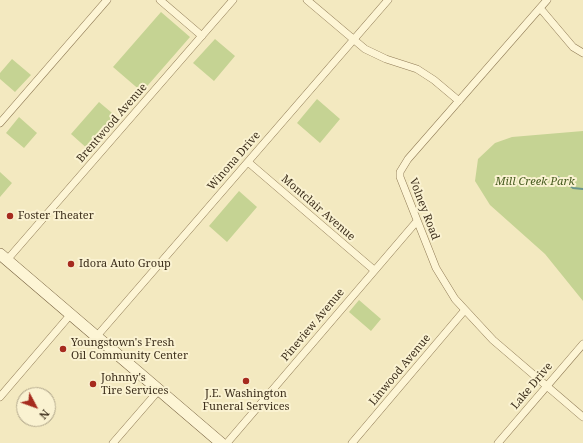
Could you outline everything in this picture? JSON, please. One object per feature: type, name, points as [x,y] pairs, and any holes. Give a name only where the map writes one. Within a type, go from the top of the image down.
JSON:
[{"type":"main road","points":[[4,257],[221,443]]},
{"type":"street","points":[[0,124],[107,0]]},
{"type":"street","points":[[160,0],[202,36]]},
{"type":"street","name":"Brentwood Avenue","points":[[4,257],[234,0]]},
{"type":"street","points":[[307,0],[354,40],[372,53],[423,72],[459,101]]},
{"type":"street","name":"Winona Drive","points":[[97,336],[388,0]]},
{"type":"street","name":"Volney Road","points":[[547,0],[408,159],[400,172],[401,182],[436,268],[464,311],[493,340],[583,417]]},
{"type":"street","points":[[540,8],[573,47],[583,53]]},
{"type":"street","name":"Montclair Avenue","points":[[248,162],[374,270]]},
{"type":"street","name":"Pineview Avenue","points":[[227,443],[417,221]]},
{"type":"street","name":"Linwood Avenue","points":[[352,443],[464,311]]},
{"type":"street","points":[[0,397],[71,314]]},
{"type":"street","name":"Lake Drive","points":[[498,443],[583,344]]},
{"type":"street","points":[[113,443],[159,390]]},
{"type":"green space","points":[[161,12],[190,37],[142,92],[113,67]]},
{"type":"green space","points":[[215,39],[235,56],[214,81],[193,63]]},
{"type":"green space","points":[[12,59],[31,75],[15,92],[0,79],[0,73]]},
{"type":"green space","points":[[317,99],[340,119],[320,143],[297,123]]},
{"type":"green space","points":[[99,102],[118,118],[90,151],[71,134]]},
{"type":"green space","points":[[19,117],[37,133],[24,148],[6,133]]},
{"type":"green space","name":"Mill Creek Park","points":[[583,131],[583,301],[545,254],[490,205],[475,181],[478,159],[495,143],[512,137]]},
{"type":"green space","points":[[0,172],[12,183],[0,197]]},
{"type":"green space","points":[[239,191],[257,207],[227,242],[209,226]]},
{"type":"green space","points":[[359,300],[381,319],[371,331],[349,312]]},
{"type":"waterway","points":[[558,177],[573,188],[583,189]]},
{"type":"place","name":"Foster Theater","points":[[10,216]]},
{"type":"place","name":"Idora Auto Group","points":[[71,264]]},
{"type":"place","name":"Youngstown's Fresh Oil Community Center","points":[[63,349]]},
{"type":"place","name":"J.E. Washington Funeral Services","points":[[246,381]]},
{"type":"place","name":"Johnny's Tire Services","points":[[93,384]]}]
